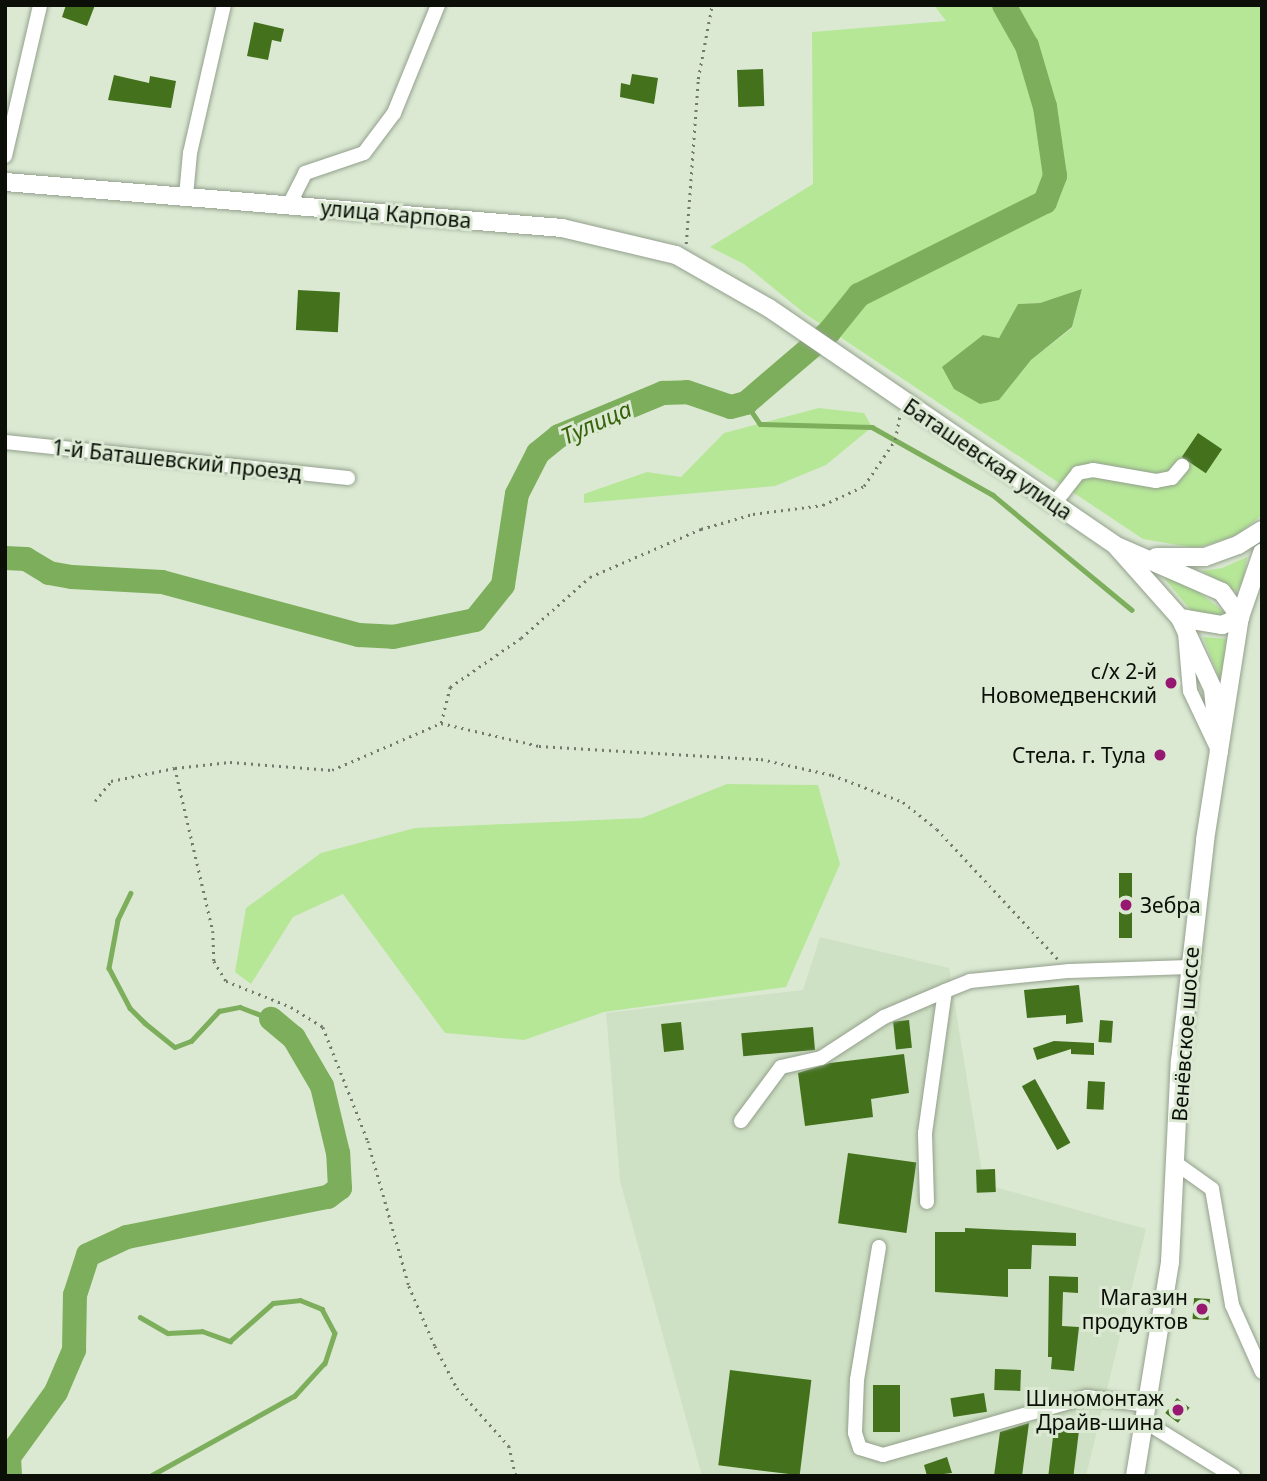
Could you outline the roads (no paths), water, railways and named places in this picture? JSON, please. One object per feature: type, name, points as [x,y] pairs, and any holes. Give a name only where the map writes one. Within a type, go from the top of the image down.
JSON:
[{"type":"main road","name":"улица Карпова","points":[[5,182],[562,228],[676,255],[769,309]]},
{"type":"main road","name":"Баташевская улица","points":[[769,309],[1116,546]]},
{"type":"main road","points":[[1146,556],[1205,557],[1238,545],[1262,530]]},
{"type":"main road","points":[[1116,546],[1146,556],[1222,592],[1240,617],[1222,625],[1183,623]]},
{"type":"main road","points":[[1116,546],[1183,623],[1213,689],[1219,752]]},
{"type":"main road","name":"Венёвское шоссе","points":[[1135,1476],[1170,1262],[1189,967],[1240,617],[1262,554]]},
{"type":"street","points":[[5,156],[40,5]]},
{"type":"street","points":[[186,196],[190,153],[225,5]]},
{"type":"street","points":[[289,205],[305,173],[364,153],[394,114],[438,5]]},
{"type":"street","name":"1-й Баташевский проезд","points":[[5,442],[348,478]]},
{"type":"street","points":[[1054,504],[1078,473],[1093,470],[1156,481],[1172,478],[1182,466]]},
{"type":"street","points":[[741,1121],[780,1068],[821,1058],[884,1017],[970,981],[1069,971],[1189,967]]},
{"type":"street","points":[[927,1202],[925,1133],[945,991]]},
{"type":"street","points":[[1177,1164],[1212,1189],[1232,1305],[1262,1372]]},
{"type":"street","points":[[879,1247],[857,1380],[855,1433],[860,1448],[883,1455],[1087,1396],[1146,1413],[1233,1476]]},
{"type":"waterway","name":"Тулица","points":[[5,558],[26,559],[49,573],[72,577],[162,582],[359,635],[393,637],[475,620],[503,585],[517,494],[538,453],[559,436],[663,393],[687,392],[731,407],[746,403],[829,332],[859,295],[1045,202],[1055,176],[1045,107],[1027,46],[1004,5]]},
{"type":"waterway","points":[[746,403],[760,424],[872,427],[993,495],[1132,610]]},
{"type":"waterway","points":[[131,893],[118,920],[109,968],[130,1008],[145,1023],[175,1047],[191,1041],[219,1011],[240,1007],[271,1019]]},
{"type":"waterway","points":[[10,1476],[9,1457],[56,1392],[74,1350],[75,1295],[88,1255],[127,1237],[328,1197],[340,1188],[338,1153],[322,1086],[294,1038],[271,1019]]},
{"type":"waterway","points":[[140,1317],[168,1333],[202,1331],[230,1341],[273,1303],[300,1300],[322,1309],[335,1333],[325,1363],[295,1396],[151,1476]]},
{"type":"place","name":"с/х 2-й Новомедвенский","points":[[1171,683]]},
{"type":"place","name":"Стела. г. Тула","points":[[1160,755]]},
{"type":"place","name":"Зебра","points":[[1126,905]]},
{"type":"place","name":"Магазин продуктов","points":[[1202,1309]]},
{"type":"place","name":"Шиномонтаж Драйв-шина","points":[[1178,1410]]}]
